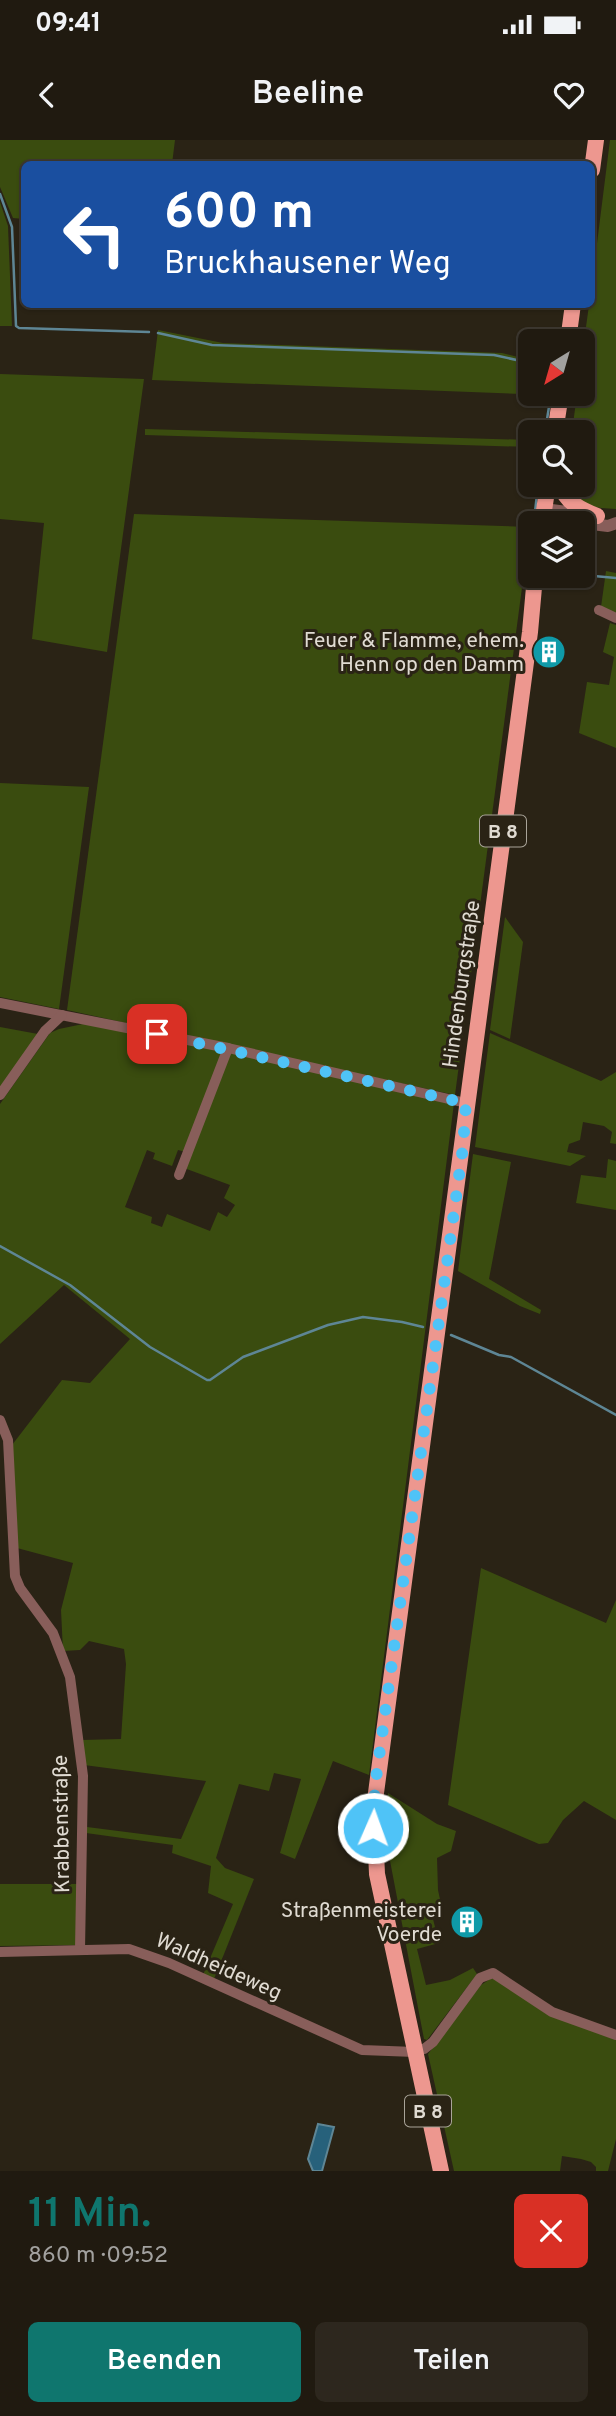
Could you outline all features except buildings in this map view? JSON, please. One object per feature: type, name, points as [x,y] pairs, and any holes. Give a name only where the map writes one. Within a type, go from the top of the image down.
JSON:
[{"type":"main road","points":[[593,161],[596,140]]},
{"type":"main road","points":[[570,329],[572,308]]},
{"type":"main road","points":[[564,497],[581,510],[597,516]]},
{"type":"main road","name":"Hindenburgstraße","points":[[441,2171],[377,1874],[374,1808],[463,1147],[466,1103],[530,632],[533,588]]},
{"type":"main road","name":"Hindenburgstraße","points":[[530,632],[540,588]]},
{"type":"street","points":[[595,525],[608,526],[616,522],[609,517],[597,516]]},
{"type":"street","points":[[598,610],[616,618]]},
{"type":"street","points":[[0,1003],[228,1048],[466,1103]]},
{"type":"street","points":[[0,1095],[46,1031],[62,1015]]},
{"type":"street","points":[[179,1175],[228,1048]]},
{"type":"street","name":"Krabbenstraße","points":[[0,1420],[8,1440],[15,1576],[20,1588],[53,1633],[70,1676],[83,1776],[80,1950]]},
{"type":"street","name":"Waldheideweg","points":[[0,1952],[130,1950],[152,1956],[362,2050],[415,2052]]},
{"type":"street","points":[[415,2052],[433,2042],[480,1978],[493,1973],[532,2001],[616,2035]]},
{"type":"green space","points":[[0,140],[175,140],[172,161],[21,161],[21,219],[13,218],[0,187]]},
{"type":"green space","points":[[610,140],[616,140],[616,509],[588,505],[576,497],[595,497],[595,420],[574,420],[575,406],[595,406],[595,329],[586,329],[589,308],[595,308],[595,259]]},
{"type":"green space","points":[[0,202],[8,226],[12,326],[0,326]]},
{"type":"green space","points":[[158,330],[223,343],[502,353],[518,357],[518,394],[152,380]]},
{"type":"green space","points":[[0,374],[144,379],[107,652],[32,639],[44,523],[0,519]]},
{"type":"green space","points":[[145,429],[518,440],[518,447],[145,435]]},
{"type":"green space","points":[[134,514],[518,527],[518,588],[522,588],[455,1095],[67,1010]]},
{"type":"green space","points":[[606,571],[616,573],[616,613],[601,607]]},
{"type":"green space","points":[[610,623],[616,625],[616,748],[579,733],[587,682],[609,685],[614,657],[603,652]]},
{"type":"green space","points":[[0,783],[89,787],[59,1009],[0,997]]},
{"type":"green space","points":[[505,917],[523,942],[510,1039],[490,1030]]},
{"type":"green space","points":[[83,1024],[216,1047],[222,1057],[186,1152],[178,1150],[172,1166],[153,1159],[155,1153],[147,1150],[125,1207],[152,1217],[151,1223],[162,1227],[167,1214],[210,1231],[218,1212],[227,1217],[235,1205],[224,1198],[230,1185],[184,1168],[230,1051],[454,1103],[369,1775],[333,1761],[295,1859],[280,1853],[301,1779],[274,1773],[269,1791],[239,1784],[216,1858],[225,1868],[254,1879],[214,1979],[203,1975],[233,1904],[208,1893],[211,1866],[172,1853],[173,1845],[86,1833],[87,1827],[181,1839],[206,1781],[84,1765],[82,1740],[121,1739],[126,1664],[124,1649],[89,1641],[80,1650],[63,1651],[61,1610],[73,1563],[17,1548],[12,1445],[62,1380],[90,1383],[130,1339],[64,1285],[0,1344],[0,1104],[50,1033]]},
{"type":"green space","points":[[0,1027],[38,1034],[0,1090]]},
{"type":"green space","points":[[490,1033],[601,1081],[616,1072],[616,1144],[610,1143],[612,1132],[604,1126],[583,1122],[580,1140],[569,1144],[567,1152],[586,1156],[570,1166],[475,1147]]},
{"type":"green space","points":[[473,1154],[511,1162],[489,1279],[541,1310],[540,1314],[520,1306],[458,1271]]},
{"type":"green space","points":[[608,1159],[616,1161],[616,1210],[576,1203],[581,1175],[606,1178]]},
{"type":"green space","points":[[481,1568],[606,1623],[616,1600],[616,1820],[584,1801],[563,1820],[548,1843],[539,1844],[448,1805]]},
{"type":"green space","points":[[388,1793],[437,1824],[456,1831],[451,1851],[437,1858],[441,1904],[430,1907],[439,1943],[417,1949],[426,1985],[450,1980],[473,1968],[477,1974],[427,2040],[424,2039],[387,1845],[385,1821]]},
{"type":"green space","points":[[0,1884],[79,1884],[77,1945],[0,1946]]},
{"type":"green space","points":[[490,1979],[496,1979],[545,2013],[616,2039],[616,2139],[608,2171],[596,2171],[591,2162],[562,2156],[560,2171],[454,2171],[428,2054],[481,1985]]},
{"type":"water","points":[[318,2124],[334,2127],[322,2171],[313,2171],[308,2159]]},
{"type":"waterway","points":[[0,194],[12,227],[16,326],[149,332]]},
{"type":"waterway","points":[[158,333],[212,345],[494,355],[518,360]]},
{"type":"waterway","points":[[547,420],[549,406]]},
{"type":"waterway","points":[[535,511],[537,497]]},
{"type":"waterway","points":[[595,576],[616,578]]},
{"type":"waterway","points":[[0,1246],[70,1285],[150,1347],[207,1380],[243,1357],[328,1325],[363,1317],[423,1327]]},
{"type":"waterway","points":[[451,1335],[499,1355],[511,1357],[616,1415]]},
{"type":"place","name":"Feuer & Flamme, ehem. Henn op den Damm","points":[[549,652]]},
{"type":"place","name":"Straßenmeisterei Voerde","points":[[467,1922]]},
{"type":"route","points":[[157,1034],[466,1103],[463,1147],[375,1786],[373,1828]]}]
